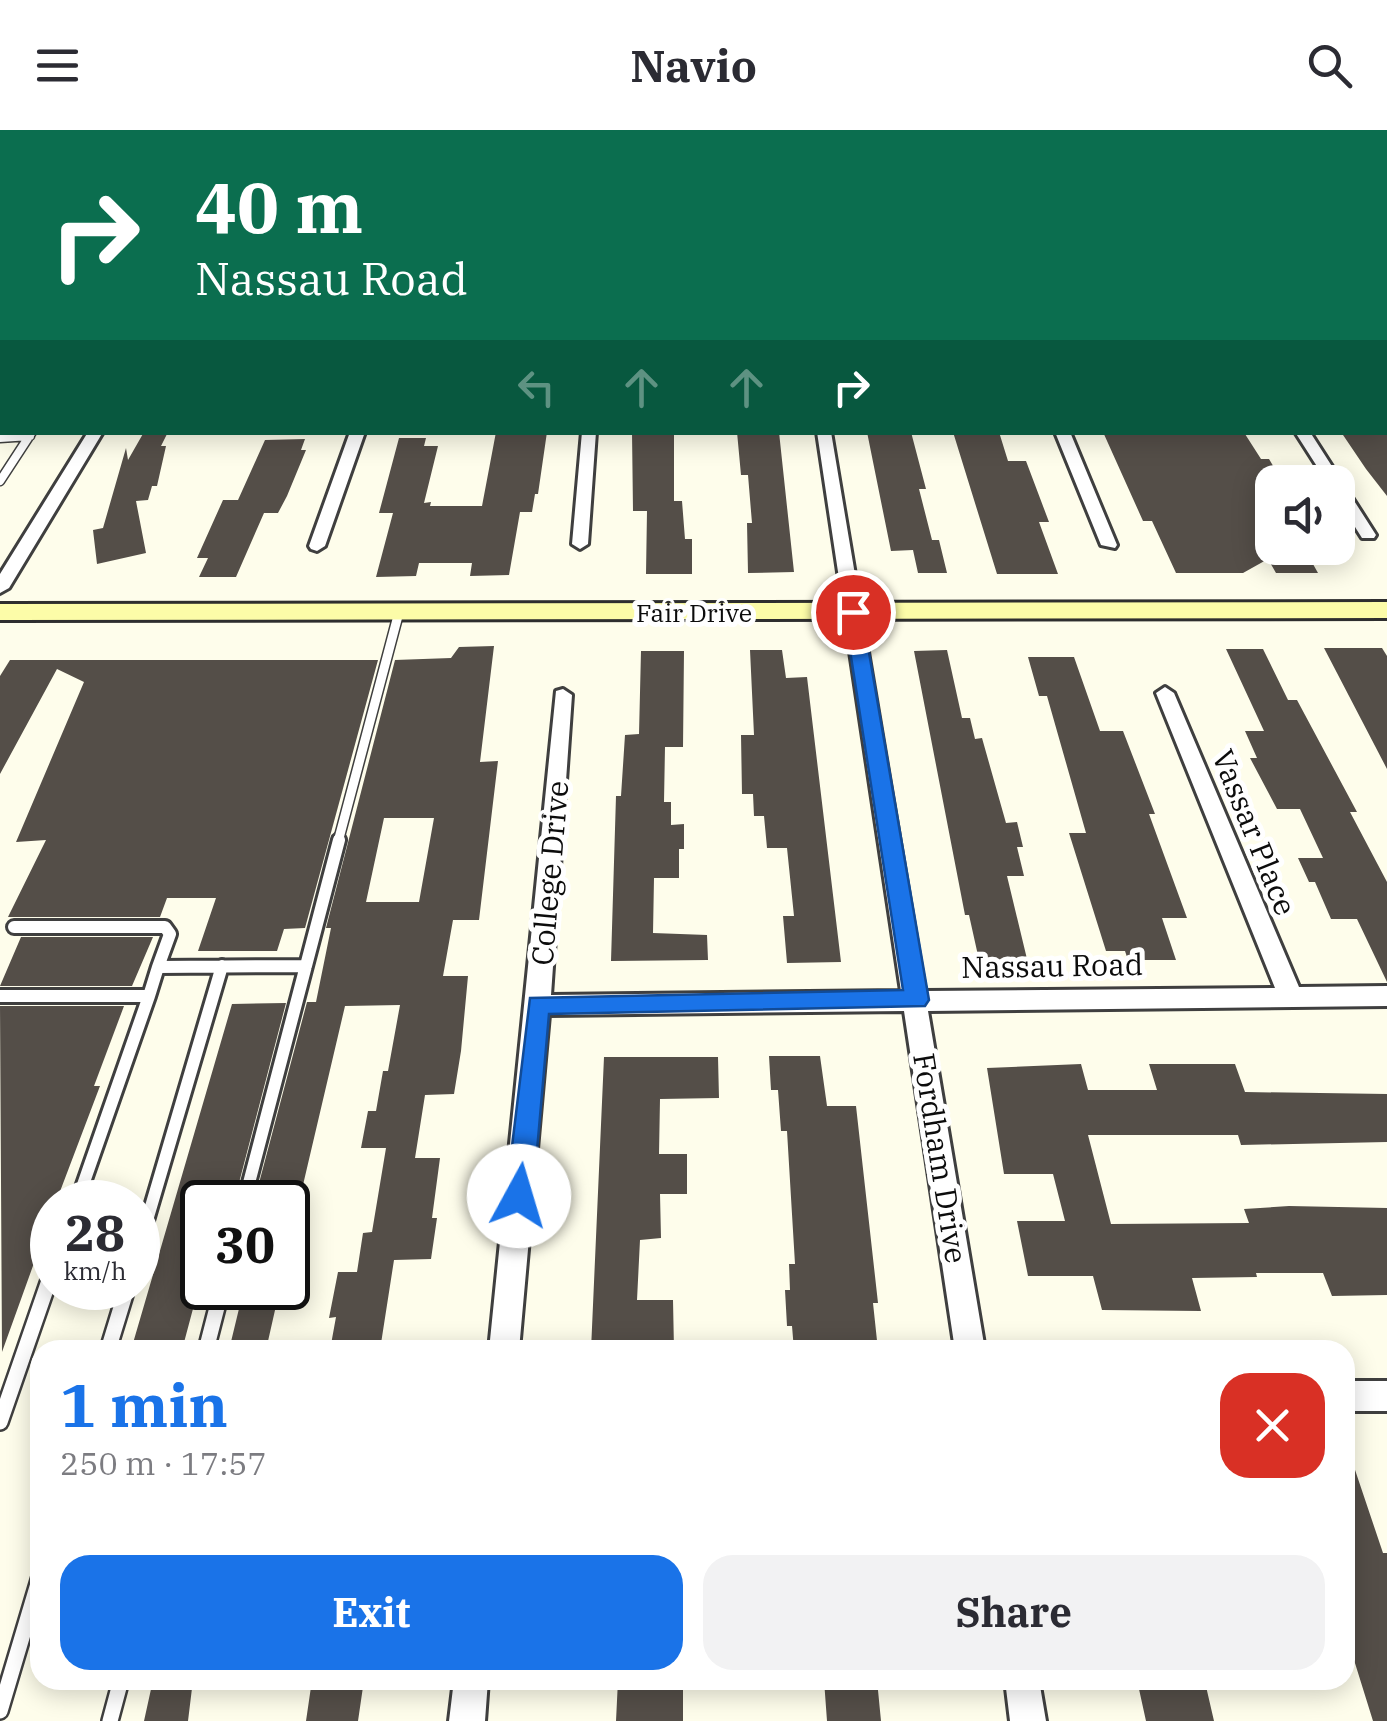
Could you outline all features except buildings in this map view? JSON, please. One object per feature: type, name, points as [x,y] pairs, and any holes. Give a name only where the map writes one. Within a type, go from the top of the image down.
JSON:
[{"type":"main road","name":"Fair Drive","points":[[0,612],[1387,610]]},
{"type":"street","points":[[0,588],[94,435]]},
{"type":"street","points":[[317,546],[357,435]]},
{"type":"street","points":[[580,544],[589,435]]},
{"type":"street","name":"Fordham Drive","points":[[824,435],[968,1340]]},
{"type":"street","points":[[1063,435],[1109,546]]},
{"type":"street","points":[[1304,435],[1323,465]]},
{"type":"street","points":[[1355,515],[1368,535]]},
{"type":"street","name":"Vassar Place","points":[[1166,693],[1290,995]]},
{"type":"street","name":"College Drive","points":[[505,1340],[563,695]]},
{"type":"street","name":"Nassau Road","points":[[538,1005],[1387,996]]},
{"type":"street","points":[[1355,1396],[1387,1396]]},
{"type":"street","points":[[467,1721],[470,1690]]},
{"type":"street","points":[[1023,1690],[1028,1721]]},
{"type":"lane","points":[[0,482],[30,435]]},
{"type":"lane","points":[[250,1180],[399,612]]},
{"type":"lane","points":[[14,927],[165,926],[170,934],[84,1180]]},
{"type":"lane","points":[[159,1180],[222,966]]},
{"type":"lane","points":[[158,967],[306,966]]},
{"type":"lane","points":[[0,996],[148,996]]},
{"type":"lane","points":[[0,1422],[39,1310]]},
{"type":"lane","points":[[111,1340],[120,1310]]},
{"type":"lane","points":[[209,1340],[216,1310]]},
{"type":"lane","points":[[0,1712],[30,1612]]},
{"type":"lane","points":[[110,1721],[118,1690]]},
{"type":"route","points":[[519,1196],[538,1005],[917,1000],[853,612]]}]
